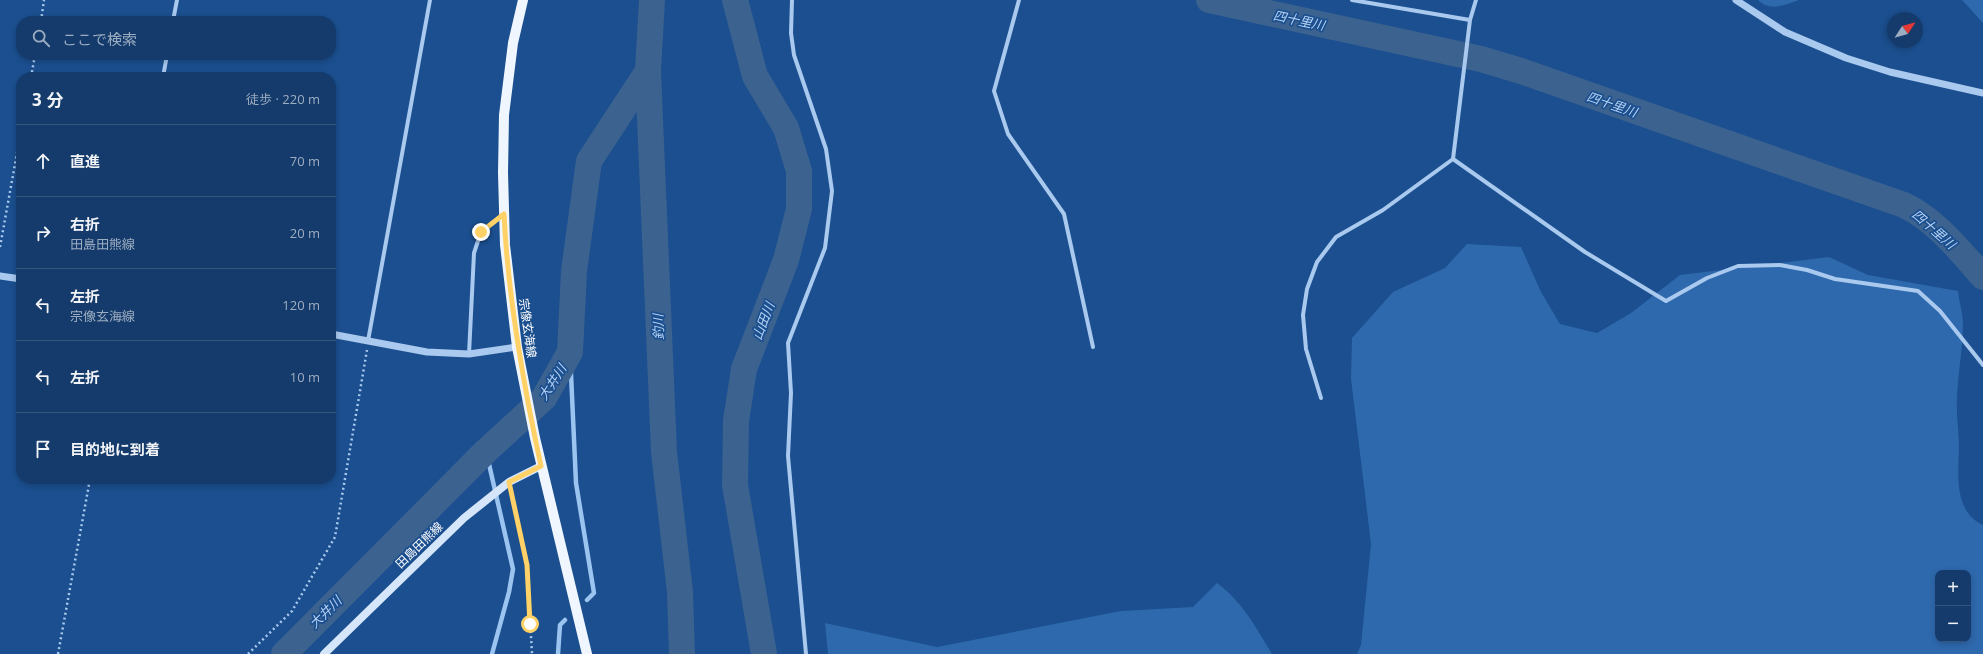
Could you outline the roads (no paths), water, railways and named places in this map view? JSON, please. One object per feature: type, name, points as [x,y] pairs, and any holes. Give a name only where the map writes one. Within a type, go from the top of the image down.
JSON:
[{"type":"main road","name":"宗像玄海線","points":[[523,0],[513,43],[507,80],[503,166],[506,252],[517,347],[523,379],[541,466],[587,654]]},
{"type":"main road","name":"田島田熊線","points":[[324,654],[464,518],[509,482],[541,466]]},
{"type":"street","points":[[174,16],[177,0]]},
{"type":"street","points":[[368,341],[430,0]]},
{"type":"street","points":[[792,0],[791,33],[794,55],[826,149],[832,191],[825,248],[788,343],[791,393],[788,456],[806,654]]},
{"type":"street","points":[[1019,0],[994,91],[1008,134],[1064,214],[1093,347]]},
{"type":"street","points":[[1352,0],[1470,20]]},
{"type":"street","points":[[1321,398],[1306,349],[1303,315],[1307,289],[1317,262],[1336,237],[1382,210],[1453,158],[1470,20],[1476,0]]},
{"type":"street","points":[[1736,0],[1785,32],[1846,58],[1890,72],[1983,93]]},
{"type":"street","points":[[164,72],[166,60]]},
{"type":"street","points":[[1453,158],[1585,252],[1666,301],[1707,278],[1738,266],[1780,265],[1807,270],[1835,279],[1918,291],[1940,311],[1983,365]]},
{"type":"street","points":[[469,354],[474,253],[481,232],[504,214]]},
{"type":"street","points":[[0,276],[16,279]]},
{"type":"street","points":[[336,335],[427,352],[469,354],[517,347]]},
{"type":"waterway","name":"釣川","points":[[652,0],[648,71],[664,452],[680,592],[682,654]]},
{"type":"waterway","name":"山田川","points":[[735,0],[755,76],[786,128],[799,171],[799,209],[786,260],[744,369],[736,421],[735,485],[764,654]]},
{"type":"waterway","name":"四十里川","points":[[1209,0],[1481,59],[1521,71],[1904,205],[1927,219],[1947,237],[1983,277]]},
{"type":"waterway","name":"大井川","points":[[284,654],[486,451],[544,398],[570,352],[574,271],[589,161],[648,71]]},
{"type":"waterway","points":[[570,352],[576,483],[594,593],[587,600]]},
{"type":"waterway","points":[[486,451],[513,569],[509,592],[492,654]]},
{"type":"waterway","points":[[558,654],[560,625],[565,620]]}]
